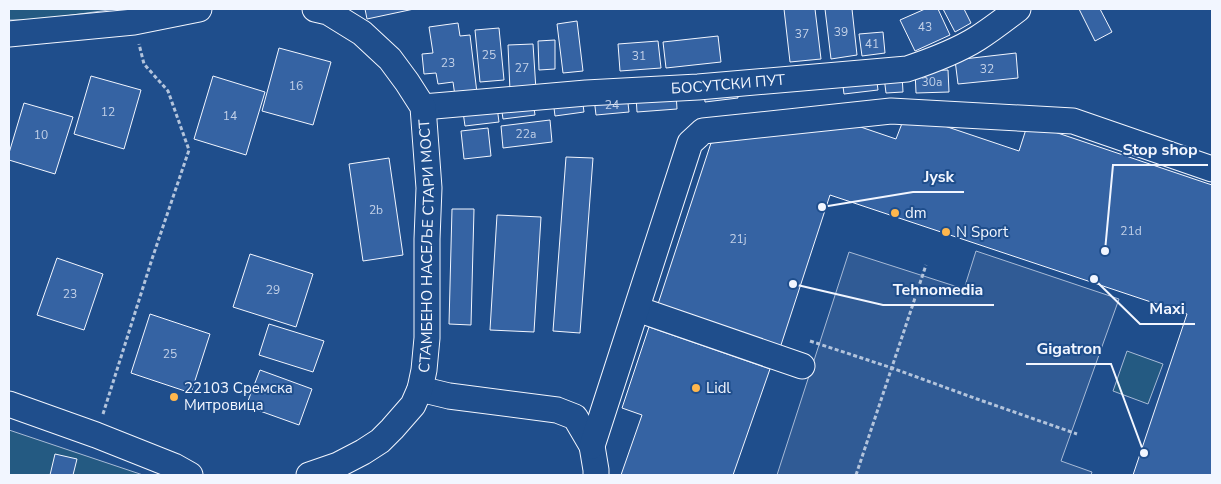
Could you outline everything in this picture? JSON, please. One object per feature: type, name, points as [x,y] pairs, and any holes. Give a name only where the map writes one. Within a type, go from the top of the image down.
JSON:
[{"type":"street","points":[[9,34],[134,22],[199,9]]},
{"type":"street","name":"СТАМБЕНО НАСЕЉЕ СТАРИ МОСТ","points":[[309,475],[338,465],[363,452],[380,440],[412,405],[420,389],[427,338],[429,188],[423,107],[390,59],[362,32],[328,12],[315,9]]},
{"type":"street","name":"БОСУТСКИ ПУТ","points":[[423,107],[907,69],[946,55],[977,39],[1018,9]]},
{"type":"street","points":[[592,446],[690,143],[703,131],[891,111],[1073,121],[1212,169]]},
{"type":"street","points":[[637,309],[802,366]]},
{"type":"street","points":[[420,389],[448,396],[557,410],[575,417],[592,446],[596,475]]},
{"type":"street","points":[[9,404],[96,435],[174,466],[190,475]]},
{"type":"path","points":[[96,435],[188,150],[168,91],[144,64],[134,22]]},
{"type":"path","points":[[856,475],[926,265]]},
{"type":"path","points":[[810,342],[892,368],[977,400],[1077,434]]},
{"type":"shaded area","points":[[9,9],[116,9],[36,20],[9,20]]},
{"type":"shaded area","points":[[976,251],[1119,299],[1061,461],[1092,472],[1091,475],[777,475],[849,252],[964,289]]},
{"type":"shaded area","points":[[1127,351],[1163,364],[1148,404],[1113,391]]},
{"type":"shaded area","points":[[9,430],[143,475],[9,475]]},
{"type":"building","points":[[365,9],[414,9],[367,19]]},
{"type":"building","points":[[784,9],[815,9],[821,59],[790,62]]},
{"type":"building","points":[[825,9],[852,9],[857,55],[831,59]]},
{"type":"building","points":[[925,9],[938,9],[950,35],[915,51],[900,20]]},
{"type":"building","points":[[943,9],[964,9],[971,23],[955,32]]},
{"type":"building","points":[[1079,9],[1100,9],[1112,32],[1095,41]]},
{"type":"building","points":[[577,21],[583,71],[563,73],[557,24]]},
{"type":"building","points":[[458,23],[460,36],[470,35],[477,93],[455,96],[453,82],[438,84],[436,73],[424,74],[422,54],[433,53],[429,27]]},
{"type":"building","points":[[499,28],[504,80],[480,82],[475,30]]},
{"type":"building","points":[[883,32],[885,53],[862,56],[859,34]]},
{"type":"building","points":[[718,36],[721,62],[666,68],[663,42]]},
{"type":"building","points":[[555,40],[555,69],[539,70],[538,41]]},
{"type":"building","points":[[658,41],[661,68],[620,71],[618,44]]},
{"type":"building","points":[[533,44],[536,90],[510,91],[508,45]]},
{"type":"building","points":[[279,48],[331,62],[313,125],[262,111]]},
{"type":"building","points":[[1016,53],[1018,78],[958,84],[955,60]]},
{"type":"building","points":[[948,70],[949,92],[916,93],[915,71]]},
{"type":"building","points":[[876,75],[878,90],[844,94],[842,79]]},
{"type":"building","points":[[902,75],[903,92],[886,93],[884,77]]},
{"type":"building","points":[[91,76],[141,90],[124,149],[74,134]]},
{"type":"building","points":[[213,76],[265,92],[246,155],[194,139]]},
{"type":"building","points":[[736,87],[738,98],[705,102],[704,91]]},
{"type":"building","points":[[676,93],[677,109],[637,112],[636,96]]},
{"type":"building","points":[[627,94],[629,112],[596,115],[594,98]]},
{"type":"building","points":[[582,97],[584,112],[555,116],[553,100]]},
{"type":"building","points":[[533,101],[535,115],[503,119],[501,105]]},
{"type":"building","points":[[24,103],[73,117],[55,174],[9,160],[9,153]]},
{"type":"building","points":[[497,107],[499,122],[465,126],[463,112]]},
{"type":"building","points":[[906,113],[1019,151],[1028,123],[1212,185],[1212,475],[1133,475],[1187,314],[830,195],[780,348],[657,307],[711,143],[843,121],[896,139]]},
{"type":"building","points":[[550,120],[552,142],[503,148],[501,126]]},
{"type":"building","points":[[488,128],[491,156],[464,159],[461,131]]},
{"type":"building","points":[[566,157],[593,158],[580,333],[553,331]]},
{"type":"building","points":[[389,158],[403,255],[363,261],[349,164]]},
{"type":"building","points":[[452,209],[474,209],[471,325],[449,324]]},
{"type":"building","points":[[497,215],[541,217],[534,332],[490,330]]},
{"type":"building","points":[[250,254],[313,274],[296,327],[233,307]]},
{"type":"building","points":[[57,258],[103,274],[84,330],[37,315]]},
{"type":"building","points":[[150,314],[210,334],[191,393],[131,373]]},
{"type":"building","points":[[269,324],[324,341],[313,372],[259,355]]},
{"type":"building","name":"Lidl","points":[[649,327],[770,369],[733,475],[621,475],[642,415],[622,408]]},
{"type":"building","points":[[260,370],[312,389],[299,425],[246,406]]},
{"type":"building","points":[[55,454],[77,459],[73,475],[50,475]]},
{"type":"place","name":"Jysk","points":[[822,207]]},
{"type":"place","name":"dm","points":[[895,213]]},
{"type":"place","name":"N Sport","points":[[946,232]]},
{"type":"place","name":"Stop shop","points":[[1105,251]]},
{"type":"place","name":"Maxi","points":[[1094,279]]},
{"type":"place","name":"Tehnomedia","points":[[793,284]]},
{"type":"place","name":"Lidl","points":[[696,388]]},
{"type":"place","name":"22103 Сремска Митровица","points":[[174,397]]},
{"type":"place","name":"Gigatron","points":[[1144,453]]}]
